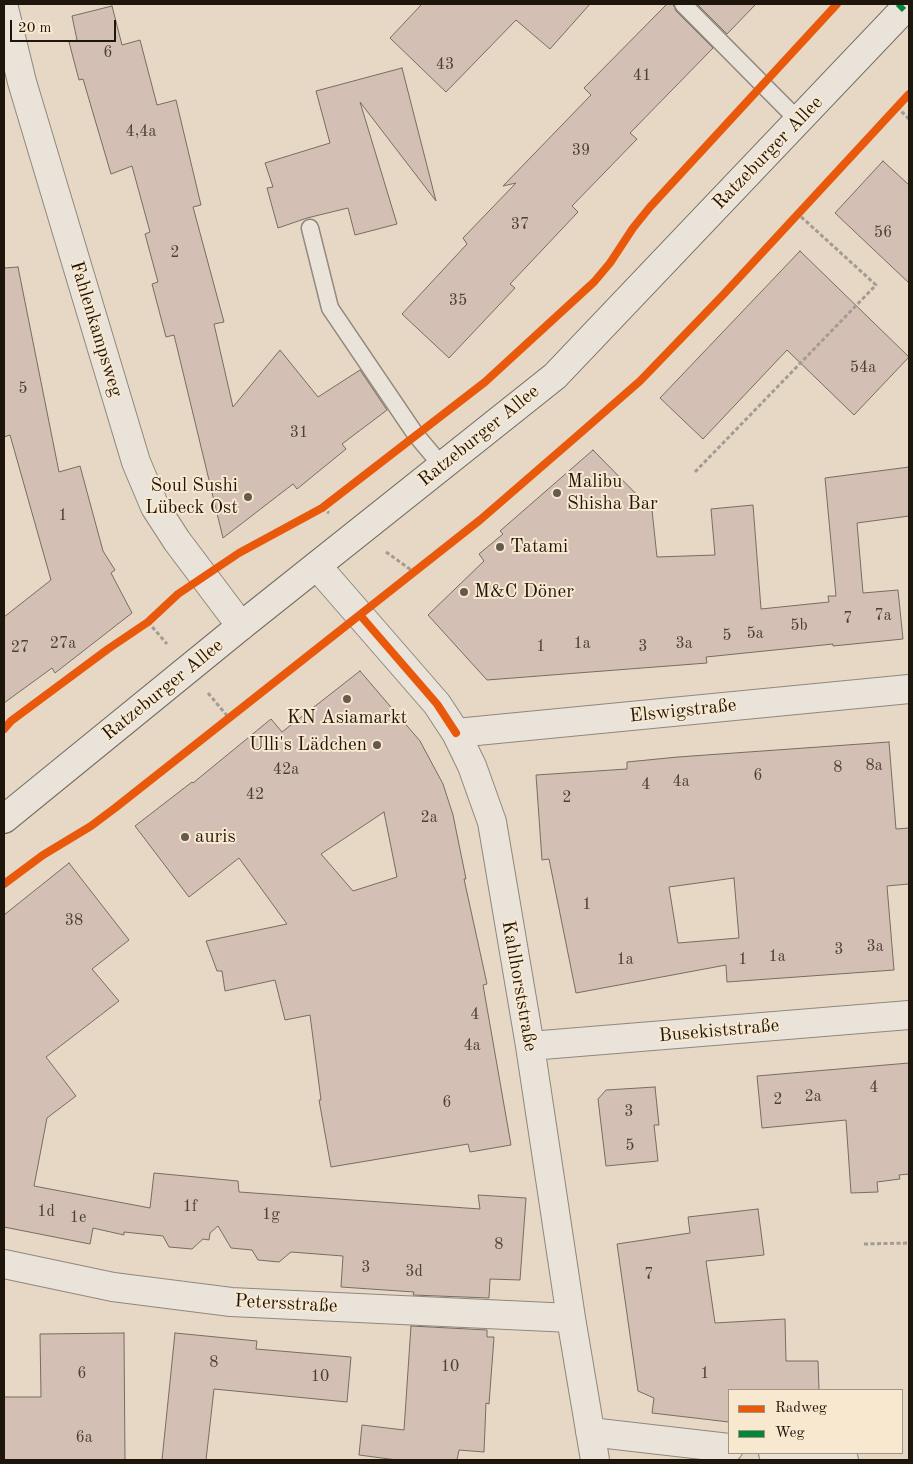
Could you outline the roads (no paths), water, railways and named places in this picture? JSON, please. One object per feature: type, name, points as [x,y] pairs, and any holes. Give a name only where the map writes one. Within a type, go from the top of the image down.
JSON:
[{"type":"street","name":"Ratzeburger Allee","points":[[4,819],[241,626],[555,376],[799,121],[904,6]]},
{"type":"street","name":"Fahlenkampsweg","points":[[4,8],[13,84],[136,462],[156,506],[173,534],[241,626]]},
{"type":"street","name":"Kahlhorststraße","points":[[317,566],[437,704],[456,733],[472,766],[492,822],[530,1046],[571,1318],[595,1460]]},
{"type":"street","name":"Elswigstraße","points":[[456,733],[909,689]]},
{"type":"street","name":"Busekiststraße","points":[[530,1046],[909,1015]]},
{"type":"street","name":"Petersstraße","points":[[4,1264],[113,1287],[231,1302],[571,1318]]},
{"type":"street","points":[[590,1432],[728,1448]]},
{"type":"street","points":[[783,1454],[844,1460]]},
{"type":"lane","points":[[683,4],[799,121]]},
{"type":"lane","points":[[310,228],[330,308],[416,434],[442,466]]},
{"type":"place","name":"Malibu Shisha Bar","points":[[557,493]]},
{"type":"place","name":"Soul Sushi Lübeck Ost","points":[[248,497]]},
{"type":"place","name":"Tatami","points":[[500,547]]},
{"type":"place","name":"M&C Döner","points":[[464,592]]},
{"type":"place","name":"KN Asiamarkt","points":[[347,699]]},
{"type":"place","name":"Ulli's Lädchen","points":[[377,745]]},
{"type":"place","name":"auris","points":[[185,837]]}]
